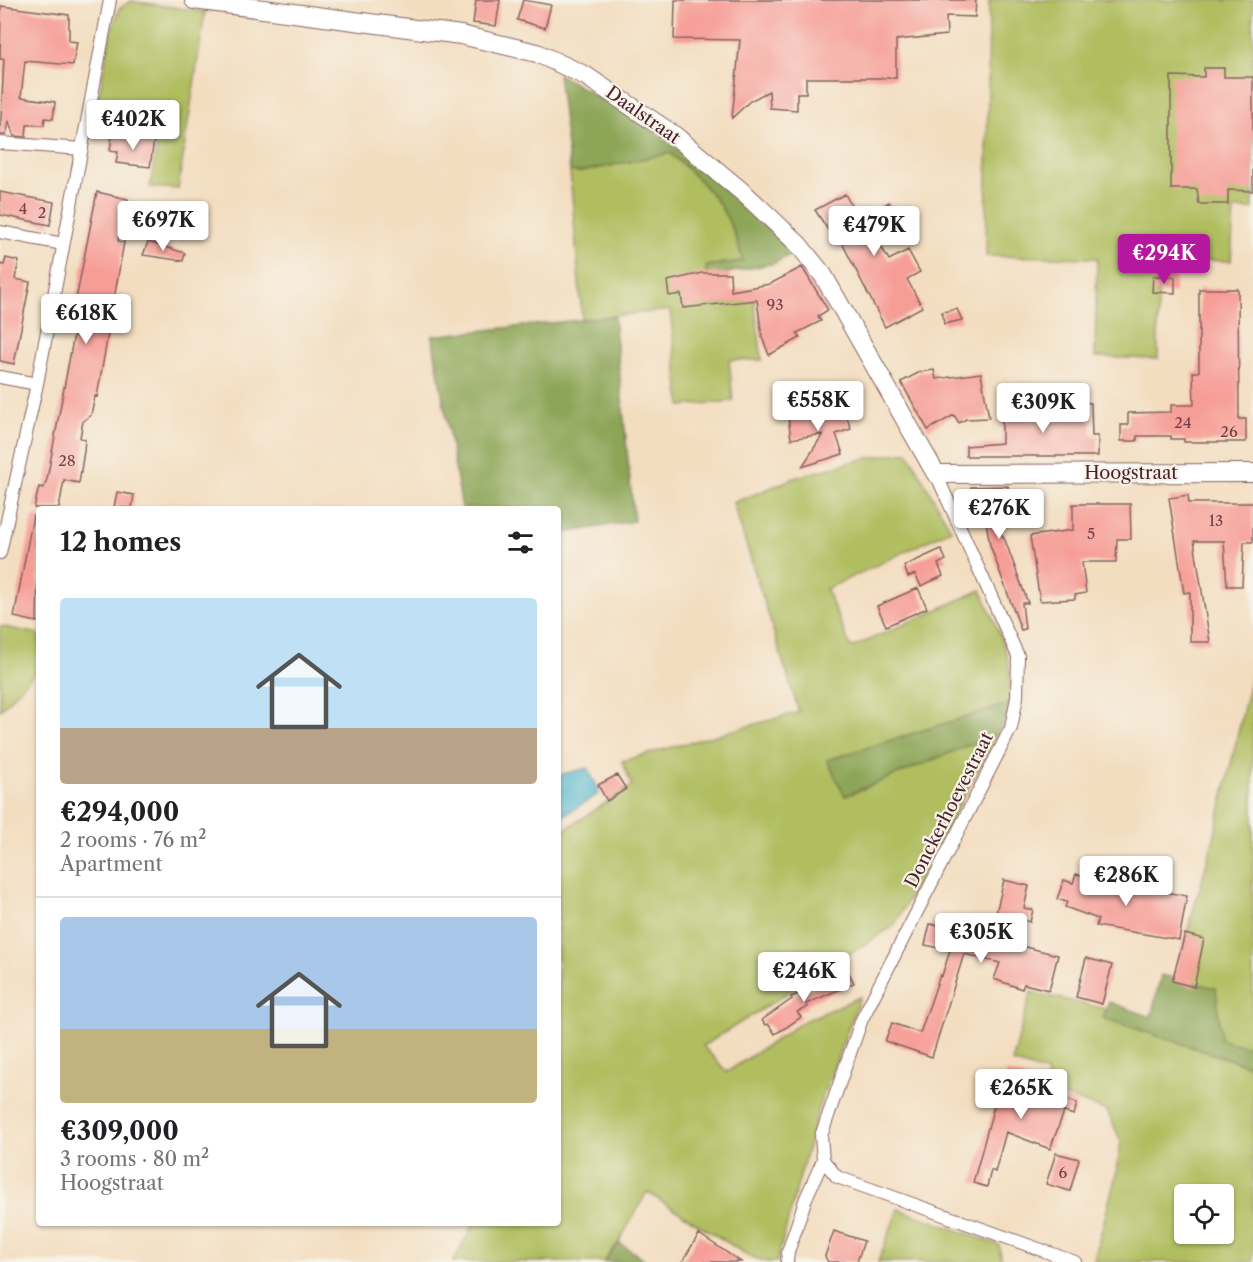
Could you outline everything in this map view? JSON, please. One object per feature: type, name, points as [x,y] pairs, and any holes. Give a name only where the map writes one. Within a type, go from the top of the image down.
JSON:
[{"type":"street","points":[[0,554],[5,514],[37,384],[110,0]]},
{"type":"street","name":"Daalstraat","points":[[194,0],[471,37],[537,53],[586,76],[674,135],[753,201],[798,244],[823,274],[936,474]]},
{"type":"street","points":[[0,143],[82,149]]},
{"type":"street","points":[[0,232],[63,244]]},
{"type":"street","points":[[0,377],[37,384]]},
{"type":"street","name":"Hoogstraat","points":[[936,474],[1253,472]]},
{"type":"street","name":"Donckerhoevestraat","points":[[787,1262],[788,1252],[806,1198],[823,1160],[821,1136],[862,1019],[1011,728],[1017,697],[1018,656],[936,474]]},
{"type":"street","points":[[823,1160],[837,1177],[1075,1262]]},
{"type":"green space","points":[[989,0],[1253,0],[1253,209],[1234,209],[1231,261],[1158,259],[1158,359],[1095,357],[1097,258],[986,256]]},
{"type":"green space","points":[[131,1],[205,12],[178,189],[150,187],[161,119],[96,110],[110,36],[119,9]]},
{"type":"green space","points":[[558,74],[644,124],[712,176],[793,253],[775,263],[707,277],[706,266],[743,261],[731,226],[716,200],[670,153],[580,172],[570,171]]},
{"type":"green space","points":[[670,153],[716,200],[731,226],[743,261],[706,266],[709,305],[754,300],[762,360],[729,360],[733,401],[681,406],[670,310],[582,319],[570,171],[580,172]]},
{"type":"green space","points":[[614,316],[634,521],[561,533],[561,506],[462,506],[432,336]]},
{"type":"green space","points":[[908,452],[951,530],[826,589],[851,648],[981,590],[1004,645],[1010,671],[1011,703],[828,760],[845,796],[998,733],[894,926],[703,1046],[727,1072],[804,1021],[860,997],[818,1109],[777,1262],[766,1262],[749,1256],[647,1192],[619,1242],[604,1262],[453,1262],[472,1226],[561,1226],[561,832],[632,786],[622,761],[799,712],[733,503],[797,477],[867,458]]},
{"type":"green space","points":[[0,626],[36,633],[36,671],[0,710]]},
{"type":"green space","points":[[1253,668],[1253,1048],[1221,1040],[1174,978],[1214,838]]},
{"type":"green space","points":[[1011,703],[1007,719],[998,733],[845,796],[827,760]]},
{"type":"green space","points":[[1161,975],[1216,988],[1221,1040],[1253,1048],[1253,1067],[1103,1018],[1109,1002],[1151,1017]]},
{"type":"green space","points":[[1031,992],[1106,1009],[1104,1018],[1253,1067],[1253,1262],[1101,1262],[1094,1260],[1117,1171],[1121,1141],[1107,1111],[1044,1089],[1047,1073],[1012,1062]]},
{"type":"green space","points":[[898,1209],[999,1245],[1002,1262],[878,1262]]},
{"type":"green space","points":[[619,1243],[644,1259],[642,1262],[604,1262]]},
{"type":"water","points":[[588,768],[599,791],[597,795],[561,817],[561,775]]},
{"type":"building","points":[[476,0],[500,0],[496,26],[473,23]]},
{"type":"building","points":[[523,0],[551,5],[545,28],[517,20]]},
{"type":"building","points":[[675,0],[976,0],[975,17],[946,16],[947,35],[896,40],[896,78],[806,78],[806,93],[797,93],[797,110],[770,108],[769,91],[750,101],[732,118],[740,40],[674,39]]},
{"type":"building","points":[[1,6],[69,15],[69,41],[77,42],[73,65],[25,61],[21,97],[55,102],[53,119],[45,118],[44,125],[27,125],[26,137],[14,136],[9,122],[6,135],[0,135],[4,59],[0,59]]},
{"type":"building","points":[[1204,68],[1224,68],[1224,77],[1253,77],[1253,191],[1228,190],[1228,204],[1199,204],[1197,189],[1171,189],[1171,76],[1204,77]]},
{"type":"building","points":[[112,136],[154,140],[150,167],[116,163],[118,152],[110,151]]},
{"type":"building","points":[[0,192],[54,202],[50,225],[0,215]]},
{"type":"building","points":[[97,192],[128,199],[118,241],[124,242],[97,397],[95,396],[91,415],[83,421],[80,438],[85,439],[79,483],[64,480],[59,506],[36,506],[34,508],[39,487],[44,488],[47,479],[75,329],[72,320]]},
{"type":"building","points":[[845,194],[856,214],[866,208],[869,214],[889,202],[898,219],[873,233],[889,260],[908,250],[920,272],[907,279],[922,307],[885,327],[837,233],[832,236],[815,210]]},
{"type":"building","points":[[148,242],[185,253],[183,261],[143,255]]},
{"type":"building","points":[[6,258],[19,261],[15,279],[30,282],[14,364],[0,361],[0,264],[4,265]]},
{"type":"building","points":[[802,267],[828,310],[818,316],[821,321],[797,333],[800,338],[769,355],[762,337],[757,300],[683,308],[681,294],[669,296],[667,281],[702,273],[730,273],[731,291],[770,284]]},
{"type":"building","points":[[1153,276],[1175,277],[1175,293],[1152,292]]},
{"type":"building","points":[[1199,289],[1238,289],[1239,419],[1246,419],[1246,442],[1184,442],[1184,439],[1171,439],[1171,436],[1137,436],[1137,441],[1121,441],[1121,425],[1128,425],[1128,413],[1171,412],[1171,405],[1194,405],[1193,372],[1199,372]]},
{"type":"building","points":[[957,309],[962,320],[944,324],[942,312]]},
{"type":"building","points":[[934,370],[936,379],[981,373],[989,418],[966,419],[959,423],[954,415],[928,430],[901,382],[920,372]]},
{"type":"building","points":[[1002,401],[1024,402],[1026,418],[1064,417],[1064,401],[1091,403],[1092,436],[1098,436],[1098,456],[966,456],[966,446],[1002,443]]},
{"type":"building","points":[[812,405],[817,421],[845,412],[851,429],[836,434],[843,454],[802,467],[823,434],[791,439],[787,409]]},
{"type":"building","points":[[1008,486],[1008,523],[994,522],[1005,540],[1028,603],[1022,603],[1025,629],[1021,630],[990,545],[986,522],[981,522],[982,520],[975,522],[972,514],[971,487]]},
{"type":"building","points":[[117,492],[134,495],[132,506],[114,506]]},
{"type":"building","points":[[1188,495],[1189,503],[1253,503],[1253,542],[1244,542],[1242,586],[1227,586],[1224,541],[1194,541],[1210,642],[1190,642],[1190,592],[1184,593],[1169,498]]},
{"type":"building","points":[[1073,504],[1130,504],[1131,539],[1117,539],[1116,562],[1082,562],[1086,593],[1075,595],[1075,599],[1040,601],[1030,536],[1073,530]]},
{"type":"building","points":[[33,516],[36,516],[36,622],[14,617]]},
{"type":"building","points":[[941,549],[946,560],[938,564],[943,576],[921,586],[915,574],[908,577],[904,566]]},
{"type":"building","points":[[918,588],[927,608],[886,626],[877,606]]},
{"type":"building","points":[[617,775],[626,789],[607,801],[598,785]]},
{"type":"building","points":[[1076,874],[1104,884],[1105,881],[1187,896],[1179,940],[1096,926],[1098,919],[1065,907],[1067,902],[1057,899],[1064,880],[1073,883]]},
{"type":"building","points":[[1004,880],[1029,886],[1024,908],[1033,910],[1030,922],[1023,920],[1017,945],[1058,955],[1049,990],[1024,984],[1022,989],[994,979],[1000,963],[964,954],[932,1057],[885,1041],[892,1023],[920,1033],[940,975],[942,976],[950,950],[925,945],[930,924],[990,938]]},
{"type":"building","points":[[1185,934],[1204,939],[1194,987],[1172,981]]},
{"type":"building","points":[[1086,958],[1112,965],[1102,1004],[1076,997]]},
{"type":"building","points":[[849,973],[854,983],[806,1004],[808,1007],[797,1012],[801,1017],[775,1034],[762,1020],[792,999],[791,997]]},
{"type":"building","points":[[1007,1072],[1039,1082],[1036,1090],[1077,1103],[1074,1115],[1064,1112],[1050,1149],[1006,1132],[995,1172],[991,1170],[987,1187],[973,1183],[997,1095],[999,1096]]},
{"type":"building","points":[[1056,1153],[1079,1159],[1070,1191],[1046,1184]]},
{"type":"building","points":[[834,1231],[864,1241],[857,1262],[828,1262],[825,1256]]},
{"type":"building","points":[[699,1234],[741,1262],[682,1262]]}]
